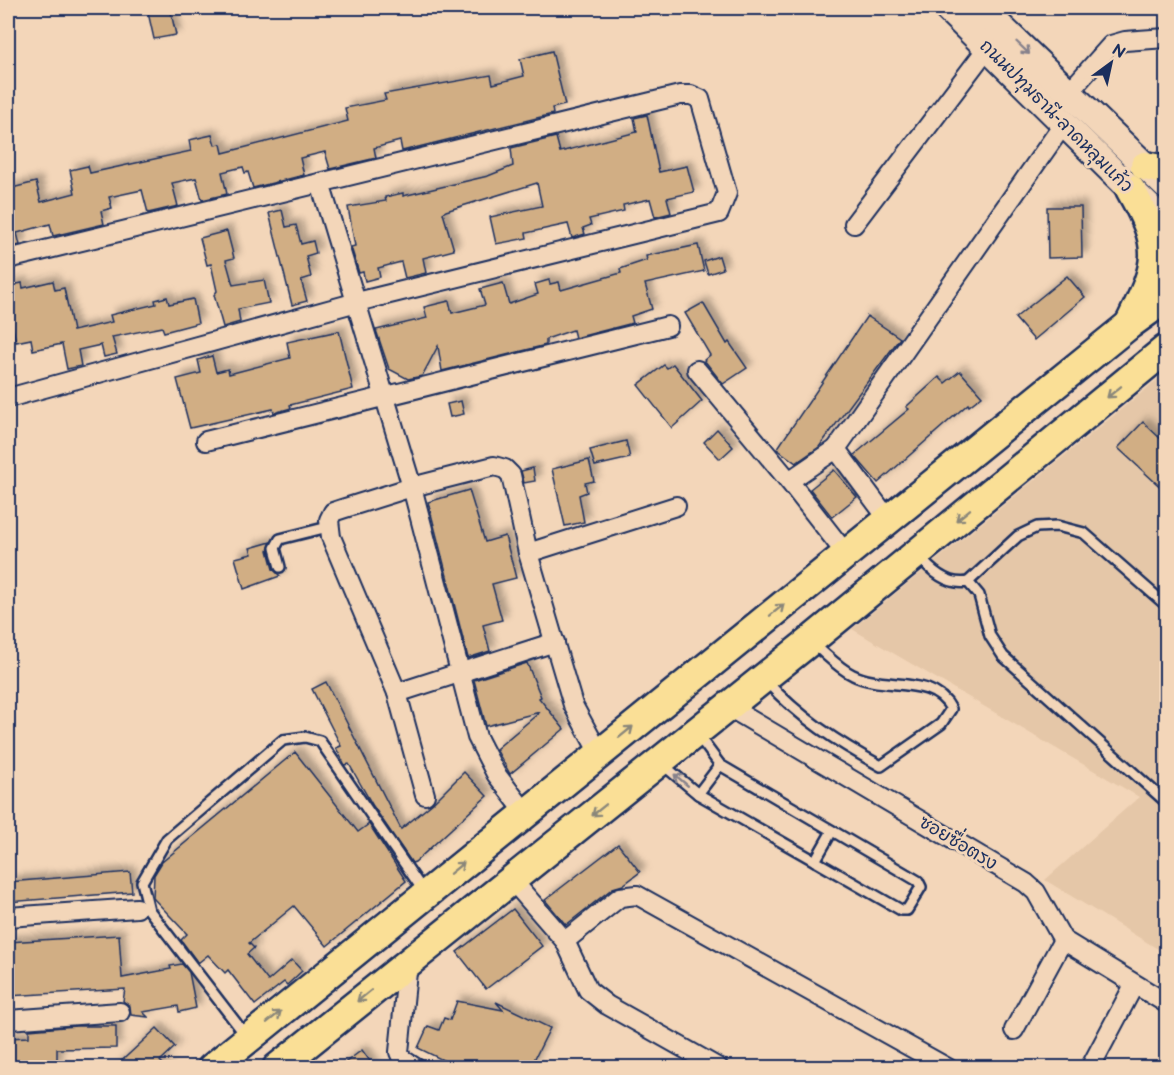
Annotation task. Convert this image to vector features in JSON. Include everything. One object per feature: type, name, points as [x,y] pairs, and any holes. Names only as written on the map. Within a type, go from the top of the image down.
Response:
[{"type":"main road","name":"ถนนปทุมธานี-ลาดหลุมแก้ว","points":[[946,8],[1065,122],[1167,186]]},
{"type":"main road","name":"ถนนปทุมธานี-ลาดหลุมแก้ว","points":[[981,8],[1069,92],[1147,175],[1167,224]]},
{"type":"main road","points":[[1130,324],[1152,279],[1155,248],[1150,224],[1147,175]]},
{"type":"main road","points":[[212,1068],[888,519],[1130,324],[1167,298]]},
{"type":"main road","points":[[277,1068],[810,641],[1164,353]]},
{"type":"street","points":[[1069,92],[1111,45],[1125,41],[1167,38]]},
{"type":"street","points":[[854,224],[988,47]]},
{"type":"street","points":[[8,259],[680,95],[691,95],[700,99],[727,194],[719,213],[357,302],[8,398]]},
{"type":"street","points":[[789,481],[836,449],[1065,122]]},
{"type":"street","points":[[320,183],[412,487],[477,737],[496,774],[525,812]]},
{"type":"street","points":[[206,441],[668,326]]},
{"type":"street","points":[[697,370],[846,554]]},
{"type":"street","points":[[836,449],[888,519]]},
{"type":"street","points":[[425,795],[397,693],[328,528],[333,512],[412,487],[494,466],[505,469],[511,475],[528,553],[573,705],[599,753]]},
{"type":"street","points":[[528,553],[676,506]]},
{"type":"street","points":[[397,693],[555,642]]},
{"type":"street","name":"ซอยซื่อตรง","points":[[727,706],[1026,883],[1036,892],[1063,940],[1167,1003]]},
{"type":"street","points":[[512,880],[565,941],[588,990],[597,998],[719,1068]]},
{"type":"street","points":[[565,941],[620,897],[637,895],[948,1068]]},
{"type":"street","points":[[8,917],[137,908]]},
{"type":"street","points":[[1014,1030],[1063,940]]},
{"type":"street","points":[[408,962],[399,1052],[402,1059],[416,1068]]},
{"type":"street","points":[[1090,1068],[1134,985]]},
{"type":"street","points":[[8,1020],[120,1012]]},
{"type":"lane","points":[[916,553],[937,575],[959,584],[968,582],[1018,536],[1037,527],[1058,526],[1084,533],[1167,605]]},
{"type":"lane","points":[[280,567],[275,548],[280,539],[328,528]]},
{"type":"lane","points":[[968,582],[979,595],[990,636],[1003,656],[1167,802]]},
{"type":"lane","points":[[763,678],[794,711],[835,741],[880,766],[941,724],[951,709],[946,698],[923,687],[876,683],[852,675],[810,641]]},
{"type":"lane","points":[[659,762],[698,794],[901,910],[908,910],[921,887],[918,881],[720,765],[696,732]]},
{"type":"lane","points":[[248,1038],[148,910],[142,882],[166,839],[283,740],[305,737],[320,741],[425,894]]},
{"type":"lane","points":[[698,794],[720,765]]},
{"type":"lane","points":[[815,861],[832,831]]},
{"type":"shaded area","points":[[1162,376],[1166,377],[1166,954],[1045,880],[1139,797],[852,629]]},
{"type":"building","points":[[147,8],[170,8],[176,35],[154,39]]},
{"type":"building","points":[[552,51],[565,105],[552,108],[553,114],[402,151],[400,141],[374,148],[376,158],[330,169],[325,152],[300,158],[304,175],[253,188],[248,172],[245,173],[243,167],[222,172],[227,194],[202,200],[196,178],[172,183],[178,206],[148,213],[142,190],[109,197],[112,208],[101,211],[104,224],[53,236],[50,224],[17,233],[20,245],[8,248],[8,211],[12,209],[8,189],[36,182],[41,202],[75,193],[70,170],[88,166],[90,173],[191,151],[189,140],[212,135],[215,145],[221,144],[223,153],[348,121],[345,108],[386,100],[384,94],[491,75],[493,84],[524,76],[520,59]]},
{"type":"building","points":[[647,115],[659,172],[687,166],[694,192],[667,198],[671,213],[655,217],[650,199],[623,205],[624,211],[589,219],[591,225],[583,228],[585,234],[572,238],[568,224],[526,233],[527,238],[496,244],[490,217],[542,206],[537,183],[443,213],[454,250],[423,258],[426,273],[405,278],[401,262],[378,268],[380,277],[365,281],[363,272],[359,273],[351,247],[355,246],[348,207],[386,201],[385,197],[403,193],[403,196],[488,176],[513,166],[511,148],[556,137],[560,152],[637,132],[634,118]]},
{"type":"building","points":[[1047,207],[1081,207],[1082,257],[1048,258]]},
{"type":"building","points":[[282,210],[286,227],[296,225],[301,244],[313,241],[316,253],[306,256],[311,277],[301,280],[307,301],[292,305],[269,213]]},
{"type":"building","points":[[227,231],[234,258],[226,260],[233,285],[264,280],[269,303],[238,309],[240,322],[223,327],[214,295],[217,291],[211,264],[207,265],[200,238]]},
{"type":"building","points":[[698,245],[704,271],[645,284],[652,309],[631,316],[633,323],[575,338],[573,330],[546,339],[546,345],[442,371],[438,346],[422,376],[408,379],[389,369],[376,330],[427,318],[424,307],[449,301],[452,313],[485,305],[480,289],[503,283],[509,304],[538,294],[535,284],[549,280],[550,284],[559,282],[561,290],[621,273],[620,269],[647,260],[646,256]]},
{"type":"building","points":[[719,256],[723,269],[708,274],[704,261]]},
{"type":"building","points":[[1067,276],[1085,297],[1034,340],[1015,318]]},
{"type":"building","points":[[53,281],[55,290],[64,288],[73,331],[112,322],[110,315],[156,304],[155,300],[167,297],[169,304],[193,299],[198,323],[164,332],[162,327],[112,337],[117,354],[104,357],[101,345],[78,350],[81,366],[67,369],[62,344],[33,350],[31,339],[16,342],[11,319],[8,319],[8,286],[22,283],[23,288]]},
{"type":"building","points":[[703,303],[727,344],[729,342],[747,368],[723,384],[704,360],[710,355],[685,313]]},
{"type":"building","points":[[867,316],[900,338],[819,447],[796,463],[777,449]]},
{"type":"building","points":[[339,331],[353,389],[290,405],[291,408],[274,413],[273,409],[190,428],[177,379],[201,373],[198,360],[212,356],[216,372],[228,369],[229,374],[290,358],[287,342]]},
{"type":"building","points":[[673,364],[702,401],[672,428],[638,385],[664,365],[667,368]]},
{"type":"building","points":[[960,371],[982,396],[969,406],[968,404],[878,483],[854,455],[909,409],[906,407],[939,377],[945,383]]},
{"type":"building","points":[[461,401],[464,414],[450,417],[447,404]]},
{"type":"building","points":[[1143,422],[1167,445],[1167,493],[1118,448]]},
{"type":"building","points":[[717,429],[733,447],[720,459],[704,442]]},
{"type":"building","points":[[626,441],[630,458],[595,466],[590,450]]},
{"type":"building","points":[[589,460],[594,481],[585,483],[587,492],[579,495],[584,522],[565,526],[552,469]]},
{"type":"building","points":[[533,468],[535,481],[524,483],[521,471]]},
{"type":"building","points":[[834,470],[857,497],[832,517],[810,489]]},
{"type":"building","points":[[469,490],[485,542],[505,536],[516,578],[492,584],[502,620],[483,625],[490,651],[468,658],[428,502]]},
{"type":"building","points":[[271,542],[268,550],[273,569],[280,576],[244,589],[235,558],[252,554],[250,548]]},
{"type":"building","points":[[527,663],[541,697],[539,698],[564,729],[510,774],[496,749],[540,712],[486,726],[474,680]]},
{"type":"building","points":[[326,682],[401,829],[433,803],[464,772],[487,796],[415,862],[412,863],[373,806],[349,764],[345,765],[336,748],[341,746],[312,689]]},
{"type":"building","points":[[295,752],[358,832],[369,824],[406,881],[327,946],[294,906],[249,943],[254,948],[247,954],[268,981],[292,960],[302,971],[287,985],[284,982],[255,1005],[228,970],[225,973],[208,955],[198,963],[181,940],[187,934],[153,898],[154,875],[162,862]]},
{"type":"building","points":[[618,844],[640,872],[623,885],[613,888],[566,925],[545,900]]},
{"type":"building","points":[[130,872],[132,892],[8,902],[8,882]]},
{"type":"building","points":[[513,909],[542,946],[486,989],[457,952]]},
{"type":"building","points":[[119,935],[122,978],[171,969],[170,966],[182,964],[189,972],[196,1008],[179,1012],[178,1006],[143,1012],[148,1017],[131,1015],[130,1006],[123,1001],[125,989],[8,996],[8,942]]},
{"type":"building","points":[[457,1001],[503,1010],[496,1002],[550,1028],[530,1068],[459,1068],[418,1048],[428,1026],[439,1030],[444,1018],[450,1020]]},
{"type":"building","points":[[76,1026],[116,1026],[116,1048],[57,1049],[57,1065],[8,1066],[8,1038],[29,1037],[29,1030]]},
{"type":"building","points":[[157,1028],[175,1047],[160,1061],[167,1068],[114,1068]]},
{"type":"building","points":[[362,1050],[375,1068],[338,1068]]}]
